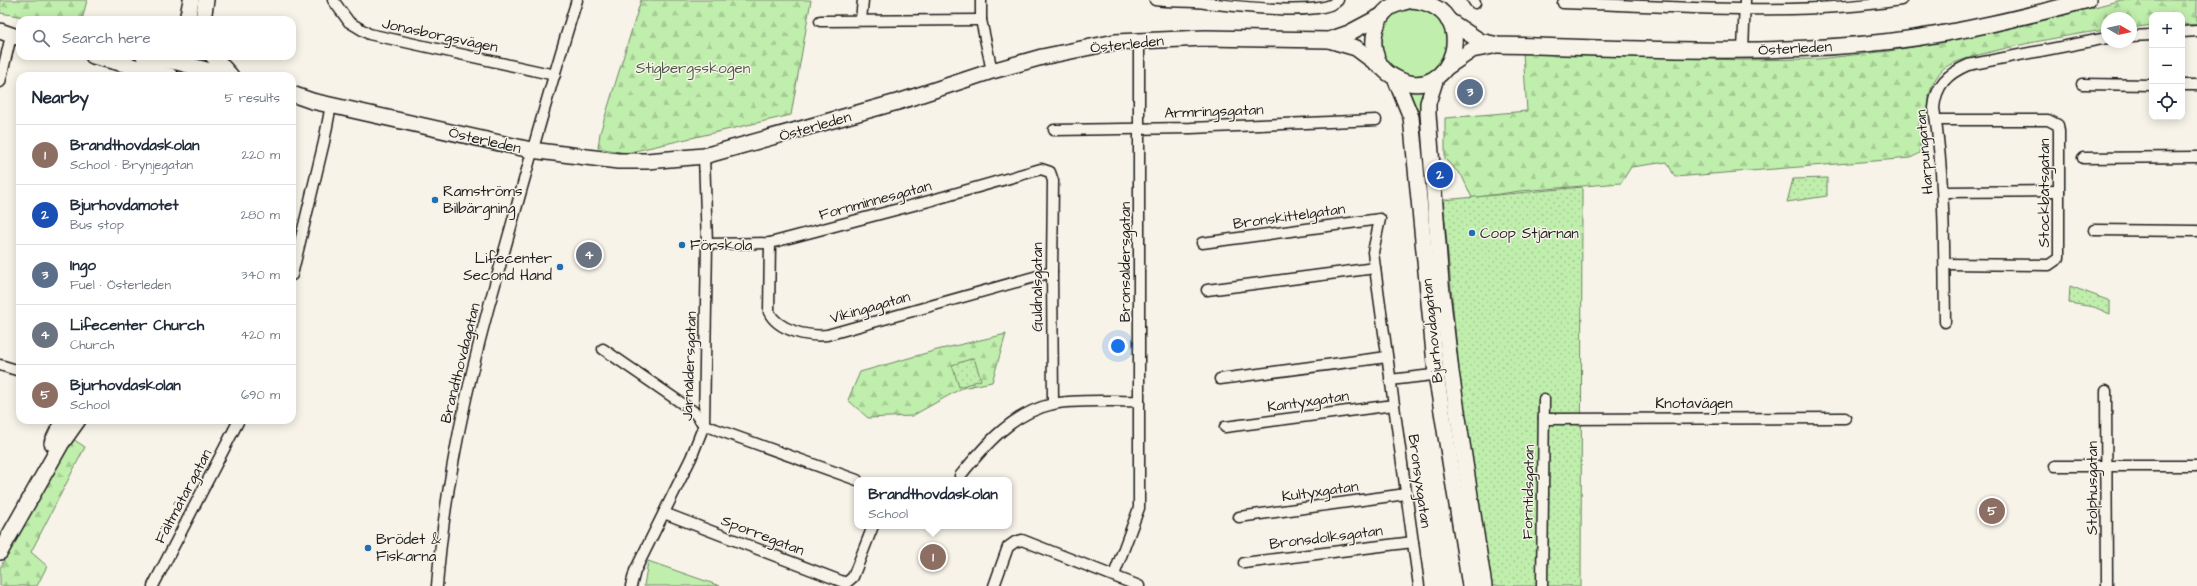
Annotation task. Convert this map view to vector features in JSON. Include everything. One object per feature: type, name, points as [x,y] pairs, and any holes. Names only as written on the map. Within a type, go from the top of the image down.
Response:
[{"type":"main road","points":[[188,16],[191,0]]},
{"type":"main road","points":[[204,16],[206,0]]},
{"type":"main road","points":[[1412,0],[1422,1],[1442,10],[1455,40],[1450,60],[1440,74],[1418,84],[1407,83],[1395,78],[1380,66],[1374,46],[1374,36],[1388,8],[1412,0]]},
{"type":"main road","name":"Österleden","points":[[1442,10],[1480,41],[1498,44],[1743,50],[1832,46],[1894,41],[2016,19],[2088,0]]},
{"type":"main road","name":"Österleden","points":[[1329,40],[1349,33],[1388,8]]},
{"type":"main road","name":"Österleden","points":[[296,97],[531,150],[618,161],[665,160],[704,156],[901,101],[992,71],[1042,57],[1115,42],[1205,38],[1329,40],[1356,48],[1380,66]]},
{"type":"main road","name":"Österleden","points":[[1440,74],[1472,50],[1498,44]]},
{"type":"main road","points":[[108,60],[155,72]]},
{"type":"main road","points":[[159,60],[177,65],[193,66],[214,72]]},
{"type":"main road","points":[[217,60],[227,72]]},
{"type":"main road","name":"Bjurhovdagatan","points":[[1440,74],[1428,103],[1428,114],[1441,283],[1451,372],[1484,586]]},
{"type":"main road","name":"Bjurhovdagatan","points":[[1395,78],[1411,117],[1426,284],[1436,374],[1470,586]]},
{"type":"main road","points":[[1426,284],[1441,283]]},
{"type":"main road","points":[[0,534],[61,424]]},
{"type":"main road","points":[[0,552],[61,444],[75,424]]},
{"type":"street","name":"Jonasborgsvägen","points":[[333,0],[349,22],[369,34],[555,75]]},
{"type":"street","name":"Brandthovdagatan","points":[[437,586],[441,533],[461,418],[493,289],[531,150],[577,0]]},
{"type":"street","points":[[861,20],[863,0]]},
{"type":"street","points":[[981,0],[981,20],[992,71]]},
{"type":"street","points":[[1155,0],[1259,9],[1321,8],[1335,3]]},
{"type":"street","points":[[1563,3],[1745,4],[1827,7],[1901,0]]},
{"type":"street","points":[[1743,50],[1745,4]]},
{"type":"street","points":[[820,21],[981,20]]},
{"type":"street","points":[[2185,32],[2197,31]]},
{"type":"street","points":[[2137,35],[2149,34]]},
{"type":"street","points":[[0,82],[10,35]]},
{"type":"street","name":"Harpungatan","points":[[1945,322],[1946,264],[1943,192],[1935,96],[1940,84],[1951,73],[1968,65],[2101,39]]},
{"type":"street","name":"Bronsåldersgatan","points":[[1114,575],[1139,508],[1139,40]]},
{"type":"street","points":[[2082,84],[2149,85]]},
{"type":"street","points":[[2185,85],[2197,85]]},
{"type":"street","points":[[296,258],[331,105]]},
{"type":"street","name":"Armringsgatan","points":[[1054,130],[1191,128],[1376,120]]},
{"type":"street","name":"Stockbåtsgatan","points":[[1936,120],[2048,120],[2058,125],[2059,258],[2054,263],[2049,265],[2028,266],[1946,264]]},
{"type":"street","name":"Järnåldersgatan","points":[[631,586],[641,559],[691,458],[704,425],[707,244],[704,156]]},
{"type":"street","points":[[2083,158],[2197,158]]},
{"type":"street","name":"Fornminnesgatan","points":[[707,244],[770,243],[929,202],[1041,169],[1048,172]]},
{"type":"street","name":"Guldnålsgatan","points":[[1048,172],[1053,181],[1053,404]]},
{"type":"street","points":[[1943,192],[2058,192]]},
{"type":"street","name":"Bronskittelgatan","points":[[1202,243],[1380,219]]},
{"type":"street","name":"Bronsyxgatan","points":[[1380,219],[1373,252],[1419,586]]},
{"type":"street","points":[[2094,230],[2197,231]]},
{"type":"street","name":"Vikingagatan","points":[[770,243],[769,312],[772,319],[779,324],[810,335],[828,335],[1052,272]]},
{"type":"street","points":[[1207,290],[1375,268]]},
{"type":"street","points":[[603,349],[693,411],[704,425],[854,479]]},
{"type":"street","points":[[1220,379],[1387,357]]},
{"type":"street","points":[[0,365],[16,370]]},
{"type":"street","points":[[1390,380],[1451,372]]},
{"type":"street","name":"Stolphusgatan","points":[[2106,391],[2107,586]]},
{"type":"street","name":"Forntidsgatan","points":[[1542,586],[1544,399]]},
{"type":"street","points":[[960,476],[982,448],[1017,419],[1053,404],[1139,401]]},
{"type":"street","name":"Kantyxgatan","points":[[1225,427],[1394,405]]},
{"type":"street","name":"Knotavägen","points":[[1544,419],[1845,418]]},
{"type":"street","name":"Fältmätargatan","points":[[153,586],[237,424]]},
{"type":"street","points":[[2055,466],[2197,466]]},
{"type":"street","name":"Kultyxgatan","points":[[1239,517],[1406,494]]},
{"type":"street","name":"Sporregatan","points":[[664,513],[846,583],[853,578],[872,529]]},
{"type":"street","points":[[994,586],[1008,547],[1022,540],[1139,586]]},
{"type":"street","name":"Bronsdolksgatan","points":[[1244,563],[1413,542]]},
{"type":"green space","points":[[0,0],[87,0],[83,16],[18,16],[0,13]]},
{"type":"green space","name":"Stigbergsskogen","points":[[641,0],[811,0],[791,115],[626,153],[598,148],[600,133]]},
{"type":"green space","points":[[2121,0],[2197,0],[2197,25],[2185,24],[2185,12],[2149,12],[2149,25],[2137,27],[2137,12],[2101,12],[2101,31],[1993,51],[1952,64],[1942,70],[1933,84],[1929,97],[1926,127],[1919,153],[1911,158],[1675,177],[1667,162],[1631,167],[1621,183],[1520,191],[1472,198],[1462,176],[1445,159],[1445,118],[1527,111],[1523,53],[1741,60],[1818,59],[1889,51],[1958,39],[2045,20]]},
{"type":"green space","points":[[1414,7],[1433,13],[1443,23],[1449,42],[1443,61],[1433,71],[1414,77],[1395,71],[1385,61],[1379,42],[1385,23],[1395,13]]},
{"type":"green space","points":[[1426,88],[1434,247],[1427,220],[1421,132],[1417,109],[1407,89]]},
{"type":"green space","points":[[1827,178],[1827,196],[1787,202],[1793,179]]},
{"type":"green space","points":[[1582,187],[1581,586],[1490,586],[1461,395],[1443,200]]},
{"type":"green space","points":[[2070,286],[2110,301],[2110,314],[2094,307],[2069,303]]},
{"type":"green space","points":[[1006,334],[992,382],[962,388],[912,416],[868,418],[848,400],[860,372],[937,350]]},
{"type":"green space","points":[[974,358],[981,380],[959,387],[952,365]]},
{"type":"green space","points":[[70,437],[85,447],[31,552],[47,566],[37,586],[0,586],[0,568]]},
{"type":"green space","points":[[648,561],[720,586],[644,586]]},
{"type":"place","name":"Ingo","points":[[1470,92]]},
{"type":"place","name":"Bjurhovdamotet","points":[[1440,175]]},
{"type":"place","name":"Ramströms Bilbärgning","points":[[435,200]]},
{"type":"place","name":"Coop Stjärnan","points":[[1472,233]]},
{"type":"place","name":"Förskola","points":[[682,245]]},
{"type":"place","name":"Lifecenter Church","points":[[589,255]]},
{"type":"place","name":"Lifecenter Second Hand","points":[[560,267]]},
{"type":"place","name":"Bjurhovdaskolan","points":[[1992,511]]},
{"type":"place","name":"Brödet & Fiskarna","points":[[368,548]]},
{"type":"place","name":"Brandthovdaskolan","points":[[933,557]]}]
